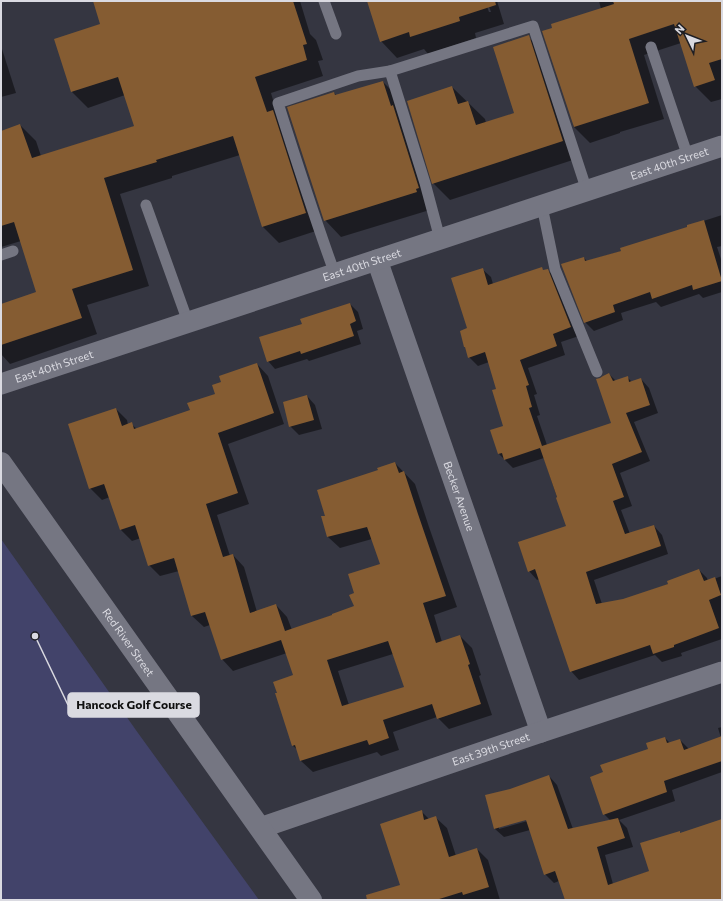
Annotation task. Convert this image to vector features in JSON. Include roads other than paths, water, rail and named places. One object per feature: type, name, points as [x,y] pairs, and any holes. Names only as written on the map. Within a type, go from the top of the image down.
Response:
[{"type":"main road","name":"Red River Street","points":[[1,463],[311,900]]},
{"type":"street","name":"East 40th Street","points":[[1,384],[722,146]]},
{"type":"street","name":"Becker Avenue","points":[[377,260],[541,732]]},
{"type":"street","name":"East 39th Street","points":[[260,828],[722,672]]},
{"type":"lane","points":[[324,1],[336,34]]},
{"type":"lane","points":[[335,274],[301,178],[278,103],[358,76],[390,71],[533,26],[587,191]]},
{"type":"lane","points":[[651,47],[688,157]]},
{"type":"lane","points":[[390,71],[425,183],[440,239]]},
{"type":"lane","points":[[146,205],[188,322]]},
{"type":"lane","points":[[542,206],[555,270],[597,372]]},
{"type":"lane","points":[[1,255],[13,251]]},
{"type":"place","name":"Hancock Golf Course","points":[[35,636]]}]
